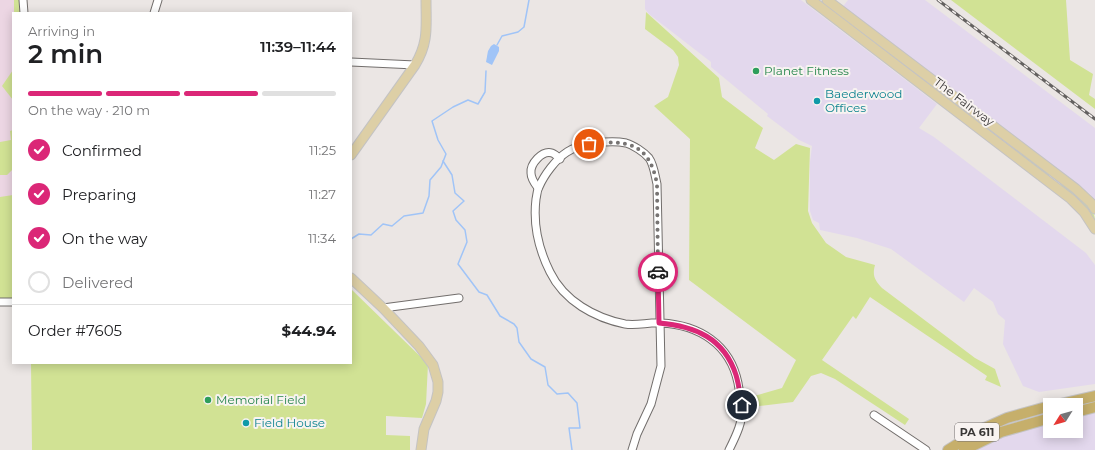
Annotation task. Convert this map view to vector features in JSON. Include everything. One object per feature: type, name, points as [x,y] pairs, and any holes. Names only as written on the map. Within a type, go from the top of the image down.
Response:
[{"type":"highway","points":[[1083,399],[1095,396]]},
{"type":"highway","points":[[1083,410],[1095,407]]},
{"type":"highway","name":"PA 611","points":[[948,450],[980,430],[1007,418],[1043,408]]},
{"type":"highway","name":"PA 611","points":[[964,450],[1001,432],[1043,420]]},
{"type":"main road","points":[[352,154],[415,65],[421,53],[426,37],[426,0]]},
{"type":"main road","name":"The Fairway","points":[[811,0],[1052,184],[1084,212],[1095,230]]},
{"type":"main road","name":"The Fairway","points":[[827,0],[1059,176],[1084,196],[1095,209]]},
{"type":"main road","points":[[1052,184],[1059,176]]},
{"type":"main road","points":[[352,279],[383,308],[427,355],[436,374],[438,392],[436,401],[424,429],[421,450]]},
{"type":"street","points":[[23,0],[24,12]]},
{"type":"street","points":[[154,12],[158,0]]},
{"type":"street","points":[[352,62],[415,65]]},
{"type":"street","points":[[632,450],[637,434],[651,404],[661,366],[659,323],[657,184],[654,170],[648,158],[638,149],[626,143],[601,142],[589,144],[568,152],[560,159],[538,188],[535,217],[538,237],[550,273],[568,296],[595,314],[626,324],[659,323],[696,330],[709,336],[726,354],[736,375],[742,405],[738,431],[729,450]]},
{"type":"street","points":[[538,188],[533,182],[531,173],[533,163],[540,156],[547,153],[554,153],[560,159]]},
{"type":"street","points":[[383,308],[459,298]]},
{"type":"street","points":[[0,302],[12,302]]},
{"type":"street","points":[[874,414],[926,450]]},
{"type":"shaded area","points":[[0,0],[23,0],[24,12],[12,12],[12,302],[0,302]]},
{"type":"shaded area","points":[[645,0],[801,0],[937,104],[919,128],[934,137],[1086,253],[1095,265],[1095,384],[1039,392],[1023,386],[1003,344],[1005,320],[998,314],[993,302],[974,288],[964,302],[891,249],[857,238],[820,230],[819,223],[813,220],[810,211],[810,162],[812,146],[799,140],[767,116],[768,114],[711,67],[711,62],[649,14],[645,9]]},
{"type":"shaded area","points":[[848,0],[925,0],[1095,128],[1095,201],[1090,194],[841,9]]},
{"type":"shaded area","points":[[1095,411],[1095,450],[974,450],[1014,432],[1043,425],[1043,438],[1083,438],[1083,414]]},
{"type":"green space","points":[[14,0],[20,0],[21,12],[14,12]]},
{"type":"green space","points":[[951,0],[1066,0],[1070,60],[1093,74],[1089,95],[1095,99],[1095,109]]},
{"type":"green space","points":[[646,12],[719,78],[722,97],[763,128],[755,148],[774,160],[796,144],[810,148],[808,211],[812,223],[826,243],[846,257],[875,265],[875,278],[882,288],[975,358],[995,369],[1001,387],[985,380],[987,376],[870,297],[856,319],[853,316],[822,360],[909,419],[905,425],[835,379],[821,373],[811,376],[793,402],[759,406],[754,396],[782,388],[796,360],[689,280],[690,139],[654,106],[668,97],[679,65],[678,57],[673,50],[645,29]]},
{"type":"green space","points":[[863,35],[868,37],[921,76],[918,78]]},
{"type":"green space","points":[[12,71],[12,99],[2,86]]},
{"type":"green space","points":[[919,77],[922,77],[983,124],[983,126],[919,79]]},
{"type":"green space","points":[[12,130],[12,170],[7,175],[0,175],[0,142],[11,140],[10,131]]},
{"type":"green space","points":[[1009,146],[1018,150],[1050,174],[1048,176]]},
{"type":"green space","points":[[1062,183],[1088,205],[1092,210],[1095,224],[1059,186]]},
{"type":"green space","points":[[12,195],[12,299],[0,298],[0,197]]},
{"type":"green space","name":"Memorial Field","points":[[352,290],[428,364],[426,404],[422,418],[386,416],[386,435],[410,436],[410,450],[32,450],[31,364],[352,364]]},
{"type":"water","points":[[494,44],[499,47],[499,51],[492,65],[486,62],[488,51]]},
{"type":"waterway","points":[[497,45],[502,36],[518,32],[524,27],[529,0]]},
{"type":"waterway","points":[[352,238],[359,234],[371,235],[383,224],[392,226],[404,216],[423,213],[429,196],[430,180],[441,167],[446,154],[438,140],[432,121],[453,107],[468,100],[478,104],[485,92],[486,71]]},
{"type":"waterway","points":[[443,161],[452,175],[455,193],[464,201],[453,211],[456,220],[465,230],[467,242],[458,264],[479,292],[487,295],[500,316],[514,324],[517,328],[519,342],[531,359],[545,367],[548,385],[557,394],[568,393],[577,403],[580,428],[569,428],[572,450]]},
{"type":"railway","points":[[938,0],[1095,119]]},
{"type":"way so far","points":[[589,144],[601,142],[626,143],[638,149],[648,158],[654,170],[657,184],[658,272]]},
{"type":"place","name":"Planet Fitness","points":[[756,71]]},
{"type":"place","name":"Baederwood Offices","points":[[817,101]]},
{"type":"place","name":"Memorial Field","points":[[208,400]]},
{"type":"place","name":"Field House","points":[[246,423]]},
{"type":"route","points":[[658,272],[659,323],[668,323],[696,330],[709,336],[726,354],[736,375],[742,405]]}]
